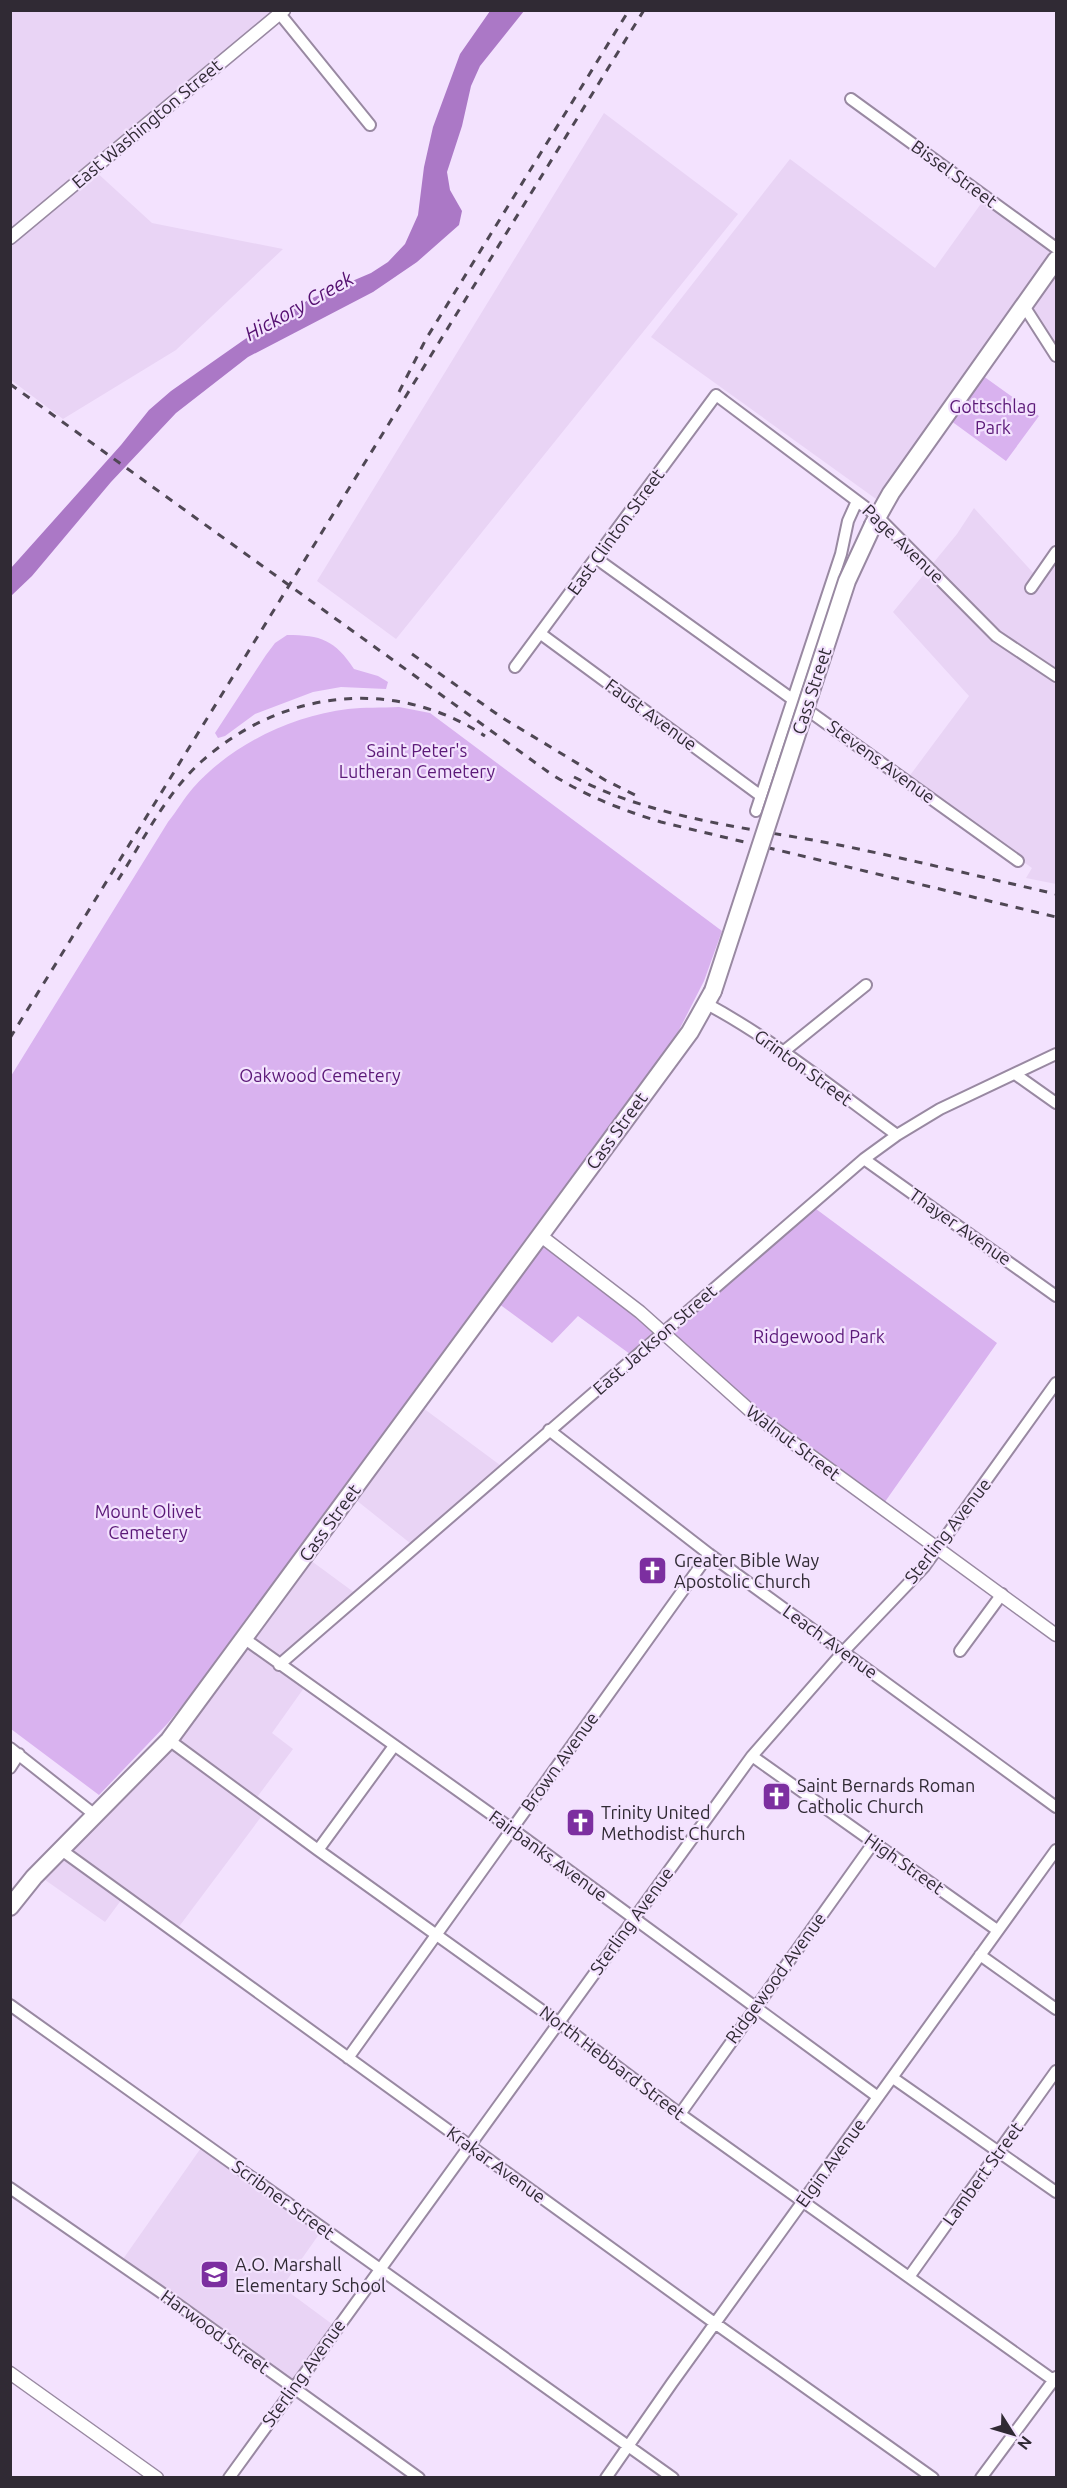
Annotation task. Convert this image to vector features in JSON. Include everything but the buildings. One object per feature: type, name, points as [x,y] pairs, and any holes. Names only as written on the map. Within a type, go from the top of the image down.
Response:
[{"type":"main road","name":"Cass Street","points":[[10,1907],[34,1877],[169,1740],[245,1640],[690,1032],[710,998],[847,581],[875,520],[891,493],[1056,260]]},
{"type":"street","points":[[280,12],[370,125]]},
{"type":"street","name":"East Washington Street","points":[[10,238],[280,12]]},
{"type":"street","name":"Bissel Street","points":[[851,99],[1056,248]]},
{"type":"street","points":[[1024,306],[1056,356]]},
{"type":"street","name":"Page Avenue","points":[[716,395],[857,501],[996,636],[1056,676]]},
{"type":"street","name":"East Clinton Street","points":[[515,667],[716,395]]},
{"type":"street","points":[[756,811],[841,554],[848,521],[857,501]]},
{"type":"street","points":[[1031,588],[1056,552]]},
{"type":"street","name":"Stevens Avenue","points":[[597,559],[1018,861]]},
{"type":"street","name":"Faust Avenue","points":[[541,634],[761,796]]},
{"type":"street","points":[[783,1052],[866,986]]},
{"type":"street","name":"Grinton Street","points":[[710,998],[732,1017],[897,1135]]},
{"type":"street","name":"East Jackson Street","points":[[279,1665],[864,1159],[897,1135],[940,1109],[1056,1054]]},
{"type":"street","points":[[1015,1074],[1056,1103]]},
{"type":"street","name":"Thayer Avenue","points":[[864,1159],[1056,1296]]},
{"type":"street","name":"Walnut Street","points":[[541,1236],[640,1312],[754,1415],[1056,1635]]},
{"type":"street","name":"Sterling Avenue","points":[[229,2478],[752,1756],[843,1652],[924,1567],[1056,1383]]},
{"type":"street","name":"Leach Avenue","points":[[549,1430],[709,1554],[1056,1807]]},
{"type":"street","name":"Brown Avenue","points":[[348,2058],[709,1554]]},
{"type":"street","points":[[960,1651],[1002,1594]]},
{"type":"street","name":"Fairbanks Avenue","points":[[245,1640],[512,1829],[878,2097]]},
{"type":"street","name":"North Hebbard Street","points":[[169,1740],[558,2022],[680,2114],[1056,2380]]},
{"type":"street","points":[[318,1850],[394,1746]]},
{"type":"street","points":[[10,1768],[15,1751],[95,1815]]},
{"type":"street","name":"High Street","points":[[752,1756],[997,1930]]},
{"type":"street","name":"Ridgewood Avenue","points":[[680,2114],[874,1842]]},
{"type":"street","name":"Krakar Avenue","points":[[60,1850],[933,2478]]},
{"type":"street","name":"Elgin Avenue","points":[[606,2478],[1056,1850]]},
{"type":"street","points":[[980,1955],[1056,2009]]},
{"type":"street","name":"Scribner Street","points":[[10,2005],[673,2478]]},
{"type":"street","name":"Lambert Street","points":[[909,2277],[1056,2071]]},
{"type":"street","points":[[893,2078],[1056,2192]]},
{"type":"street","name":"Harwood Street","points":[[10,2188],[419,2478]]},
{"type":"street","points":[[10,2373],[157,2478]]},
{"type":"street","points":[[981,2478],[1056,2380]]},
{"type":"shaded area","points":[[11,11],[271,11],[273,14],[11,233]]},
{"type":"shaded area","points":[[604,113],[738,214],[396,639],[317,581]]},
{"type":"shaded area","points":[[790,159],[935,268],[985,198],[1056,249],[883,504],[651,337]]},
{"type":"shaded area","points":[[94,170],[152,223],[283,249],[176,350],[63,419],[11,380],[11,241]]},
{"type":"shaded area","points":[[1056,261],[1056,354],[1025,307]]},
{"type":"shaded area","points":[[974,508],[1036,576],[1056,548],[1056,884],[1026,878],[1032,868],[908,778],[969,696],[893,612],[957,534]]},
{"type":"shaded area","points":[[419,1405],[504,1468],[415,1547],[351,1496]]},
{"type":"shaded area","points":[[306,1557],[359,1596],[279,1664],[246,1639]]},
{"type":"shaded area","points":[[245,1640],[306,1685],[272,1733],[293,1749],[252,1804],[264,1813],[175,1932],[125,1895],[105,1922],[38,1875],[97,1815]]},
{"type":"shaded area","name":"A.O. Marshall Elementary School","points":[[203,2145],[322,2230],[282,2287],[336,2327],[293,2386],[121,2262]]},
{"type":"green space","name":"Gottschlag Park","points":[[979,373],[1039,416],[1006,461],[947,418]]},
{"type":"green space","points":[[287,635],[309,636],[326,641],[340,651],[354,669],[378,676],[388,682],[386,689],[341,687],[313,692],[255,714],[225,736],[218,738],[215,733],[266,655],[275,643]]},
{"type":"green space","name":"Oakwood Cemetery","points":[[399,707],[430,713],[722,931],[704,981],[676,1036],[198,1686],[168,1723],[99,1795],[11,1729],[11,1076],[168,822],[190,792],[208,773],[225,758],[263,735],[305,718],[348,709]]},
{"type":"green space","name":"Ridgewood Park","points":[[812,1206],[997,1343],[882,1506],[756,1415],[664,1333]]},
{"type":"green space","points":[[541,1238],[662,1333],[634,1357],[578,1316],[552,1343],[495,1301]]},
{"type":"water","name":"Hickory Creek","points":[[490,11],[524,11],[480,66],[471,86],[462,126],[447,172],[450,190],[462,211],[459,225],[417,262],[373,292],[248,357],[176,413],[111,482],[32,576],[11,596],[11,568],[121,445],[149,410],[171,391],[248,337],[310,299],[371,273],[388,262],[405,244],[418,215],[424,167],[433,127],[460,54]]},
{"type":"railway","points":[[399,392],[426,339],[629,10]]},
{"type":"railway","points":[[10,1038],[644,10]]},
{"type":"railway","points":[[10,384],[551,774],[577,789],[661,822],[1056,917]]},
{"type":"railway","points":[[412,654],[501,717],[605,780],[635,795]]},
{"type":"railway","points":[[118,880],[166,802],[189,774],[233,737],[267,719],[303,706],[339,699],[377,699],[414,705],[450,717],[485,736]]},
{"type":"railway","points":[[574,777],[604,791],[666,812],[829,843],[1056,894]]},
{"type":"place","name":"Greater Bible Way Apostolic Church","points":[[653,1571]]},
{"type":"place","name":"Saint Bernards Roman Catholic Church","points":[[776,1796]]},
{"type":"place","name":"Trinity United Methodist Church","points":[[580,1823]]},
{"type":"place","name":"A.O. Marshall Elementary School","points":[[214,2275]]},
{"type":"park label","name":"Saint Peter's Lutheran Cemetery","points":[[417,762]]},
{"type":"park label","name":"Mount Olivet Cemetery","points":[[148,1522]]}]
